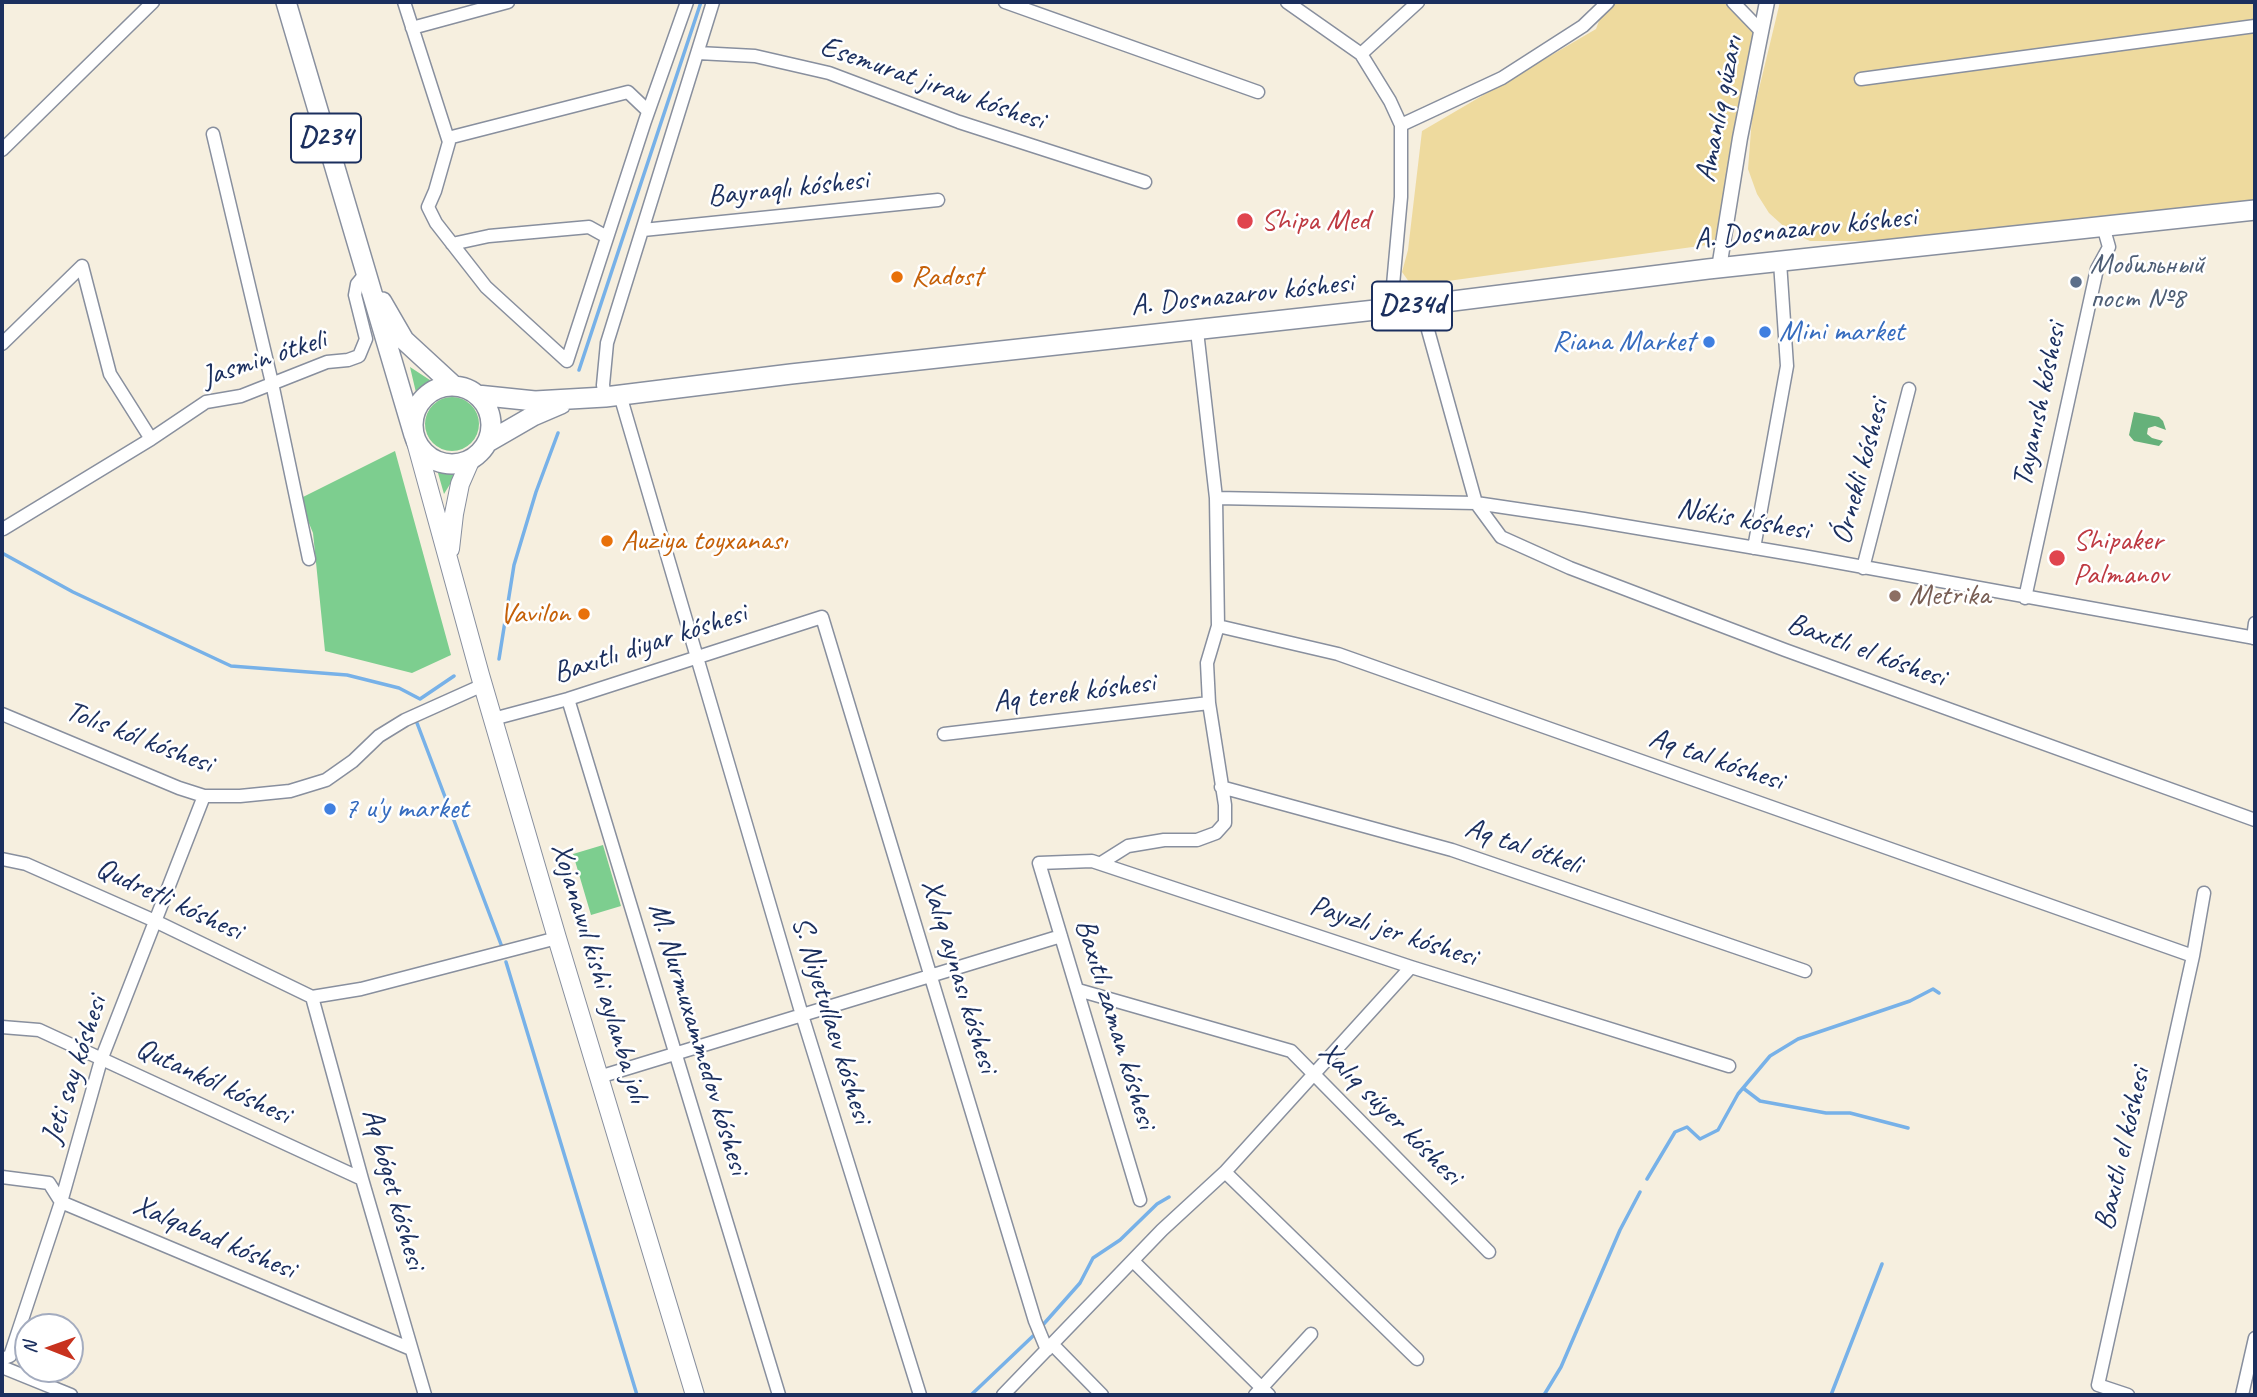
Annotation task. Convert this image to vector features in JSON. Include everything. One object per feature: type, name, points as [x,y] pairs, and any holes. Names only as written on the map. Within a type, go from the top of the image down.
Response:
[{"type":"main road","name":"Xojanawıl kishi aylanba jolı","points":[[286,2],[415,438],[557,938],[695,1395]]},
{"type":"main road","name":"A. Dosnazarov kóshesi","points":[[568,401],[791,374],[1197,331],[1719,268],[2255,210]]},
{"type":"main road","name":"Xojanawıl kishi aylanba jolı","points":[[366,274],[404,340],[454,386]]},
{"type":"main road","points":[[454,386],[467,388],[478,395],[486,405],[491,417],[488,442]]},
{"type":"main road","name":"D234","points":[[415,438],[412,422],[422,400],[442,387],[454,386]]},
{"type":"main road","name":"D234d","points":[[478,395],[500,399],[568,401]]},
{"type":"main road","name":"D234d","points":[[488,442],[533,416],[568,401]]},
{"type":"main road","points":[[415,438],[423,453],[433,460],[458,465],[470,461]]},
{"type":"main road","name":"D234","points":[[470,461],[481,453],[488,442]]},
{"type":"main road","name":"Xojanawıl kishi aylanba jolı","points":[[450,566],[450,536],[454,514],[460,484],[470,461]]},
{"type":"street","points":[[2,150],[153,2]]},
{"type":"street","points":[[404,2],[449,142],[428,207],[436,223],[486,287],[567,362],[648,111],[687,2]]},
{"type":"street","points":[[412,28],[508,2]]},
{"type":"street","name":"S. Niyetullaev kóshesi","points":[[713,2],[607,343],[603,385],[612,396],[695,658],[920,1395]]},
{"type":"street","points":[[1005,2],[1258,92]]},
{"type":"street","points":[[1287,2],[1307,8],[1361,54],[1390,101],[1401,125],[1401,197],[1393,285],[1396,308]]},
{"type":"street","points":[[1361,54],[1418,2]]},
{"type":"street","points":[[1401,125],[1502,78],[1583,26],[1608,2]]},
{"type":"street","points":[[1733,2],[1761,31]]},
{"type":"street","name":"Amanlıq gúzarı","points":[[1719,268],[1740,138],[1767,2]]},
{"type":"street","points":[[1861,79],[2255,26]]},
{"type":"street","name":"Esemurat jıraw kóshesi","points":[[698,54],[755,56],[829,73],[959,122],[1145,182]]},
{"type":"street","points":[[447,138],[628,92],[648,111]]},
{"type":"street","points":[[213,134],[272,383],[309,559]]},
{"type":"street","name":"Bayraqlı kóshesi","points":[[643,230],[938,200]]},
{"type":"street","name":"Tayanısh kóshesi","points":[[2025,598],[2096,269],[2109,247],[2103,226]]},
{"type":"street","points":[[452,244],[489,236],[589,227],[607,237]]},
{"type":"street","points":[[1754,548],[1787,366],[1780,262]]},
{"type":"street","points":[[2,345],[82,266],[110,374],[150,439]]},
{"type":"street","name":"Jasmin ótkeli","points":[[3,529],[206,402],[241,396],[327,362],[359,356],[366,339],[355,295],[357,284],[366,274]]},
{"type":"street","points":[[1421,305],[1476,503]]},
{"type":"street","points":[[1101,863],[1128,846],[1164,840],[1197,840],[1216,833],[1225,823],[1225,805],[1209,703],[1207,663],[1218,626],[1216,498],[1197,331]]},
{"type":"street","name":"Órnekli kóshesi","points":[[1863,568],[1909,389]]},
{"type":"street","name":"Nókis kóshesi","points":[[1216,498],[1476,503],[1754,548],[2254,638]]},
{"type":"street","name":"Baxıtlı el kóshesi","points":[[1476,503],[1501,537],[1570,568],[1784,650],[2255,820]]},
{"type":"street","name":"Baxıtlı diyar kóshesi","points":[[493,719],[568,699],[822,617]]},
{"type":"street","name":"Xalıq aynası kóshesi","points":[[822,617],[1035,1321],[1050,1347],[1102,1395]]},
{"type":"street","points":[[2254,638],[2255,623]]},
{"type":"street","name":"Aq tal kóshesi","points":[[1218,626],[1338,654],[2193,956]]},
{"type":"street","name":"Tolıs kól kóshesi","points":[[2,714],[179,788],[204,796],[240,796],[290,791],[326,780],[353,761],[379,736],[405,720],[483,685]]},
{"type":"street","name":"M. Nurmuxammedov kóshesi","points":[[568,699],[779,1395]]},
{"type":"street","name":"Aq terek kóshesi","points":[[944,734],[1209,703]]},
{"type":"street","name":"Aq tal ótkeli","points":[[1221,787],[1451,849],[1805,971]]},
{"type":"street","name":"Jeti say kóshesi","points":[[2,1359],[10,1356],[61,1202],[101,1059],[204,796]]},
{"type":"street","name":"Qudretli kóshesi","points":[[2,859],[26,864],[155,921],[312,997]]},
{"type":"street","name":"Payızlı jer kóshesi","points":[[1039,863],[1101,863],[1411,967],[1729,1066]]},
{"type":"street","name":"Baxıtlı zaman kóshesi","points":[[1039,863],[1140,1200]]},
{"type":"street","name":"Baxıtlı el kóshesi","points":[[2128,1395],[2098,1385],[2193,956],[2204,893]]},
{"type":"street","points":[[599,1077],[1061,936]]},
{"type":"street","points":[[312,997],[361,989],[557,938]]},
{"type":"street","points":[[1003,1395],[1162,1230],[1225,1172],[1411,967]]},
{"type":"street","name":"Xalıq súyer kóshesi","points":[[1078,990],[1291,1051],[1489,1252]]},
{"type":"street","name":"Aq bóget kóshesi","points":[[312,997],[425,1395]]},
{"type":"street","name":"Qutankól kóshesi","points":[[2,1027],[38,1030],[362,1179]]},
{"type":"street","points":[[1225,1172],[1417,1359]]},
{"type":"street","name":"Xalqabad kóshesi","points":[[2,1177],[49,1184],[61,1202],[411,1349]]},
{"type":"street","points":[[1133,1261],[1262,1393],[1311,1335]]},
{"type":"street","points":[[2242,1395],[2255,1338]]},
{"type":"street","points":[[2,1367],[71,1395]]},
{"type":"green space","points":[[410,367],[436,384],[426,390],[418,401]]},
{"type":"green space","points":[[452,397],[471,405],[479,424],[471,443],[452,451],[433,443],[425,424],[433,405]]},
{"type":"green space","points":[[2134,412],[2159,417],[2163,421],[2166,430],[2155,426],[2148,428],[2147,434],[2163,441],[2159,446],[2134,441],[2129,435]]},
{"type":"green space","points":[[395,451],[451,655],[412,673],[325,651],[313,533],[299,499]]},
{"type":"green space","points":[[436,466],[458,471],[444,494]]},
{"type":"green space","points":[[603,845],[621,906],[591,915],[573,854]]},
{"type":"sand","points":[[1606,2],[1730,2],[1758,32],[1714,244],[1412,286],[1402,272],[1408,250],[1422,131],[1596,29]]},
{"type":"sand","points":[[1780,2],[2255,2],[2255,204],[1885,241],[1810,241],[1789,231],[1769,213],[1757,194],[1748,169],[1752,118]]},
{"type":"waterway","points":[[579,370],[701,2]]},
{"type":"waterway","points":[[499,659],[514,565],[536,492],[558,433]]},
{"type":"waterway","points":[[2,553],[73,592],[231,666],[347,675],[399,688],[420,699],[454,676]]},
{"type":"waterway","points":[[417,723],[502,947]]},
{"type":"waterway","points":[[506,962],[637,1395]]},
{"type":"waterway","points":[[1647,1179],[1675,1132],[1687,1127],[1700,1139],[1718,1130],[1738,1094],[1770,1056],[1798,1039],[1910,1001],[1933,989],[1939,993]]},
{"type":"waterway","points":[[1743,1088],[1760,1101],[1826,1113],[1850,1113],[1908,1128]]},
{"type":"waterway","points":[[1544,1395],[1561,1367],[1620,1230],[1640,1192]]},
{"type":"waterway","points":[[1041,1327],[1080,1283],[1093,1258],[1120,1240],[1157,1204],[1169,1197]]},
{"type":"waterway","points":[[1831,1395],[1882,1264]]},
{"type":"waterway","points":[[971,1395],[1033,1336]]},
{"type":"place","name":"Shipa Med","points":[[1245,221]]},
{"type":"place","name":"Radost","points":[[897,277]]},
{"type":"place","name":"Мобильный пост №8","points":[[2076,282]]},
{"type":"place","name":"Mini market","points":[[1765,332]]},
{"type":"place","name":"Riana Market","points":[[1709,342]]},
{"type":"place","name":"Auziya toyxanası","points":[[607,541]]},
{"type":"place","name":"Shipaker Palmanov","points":[[2057,558]]},
{"type":"place","name":"Metrika","points":[[1895,596]]},
{"type":"place","name":"Vavilon","points":[[584,614]]},
{"type":"place","name":"7 u'y market","points":[[330,809]]}]
